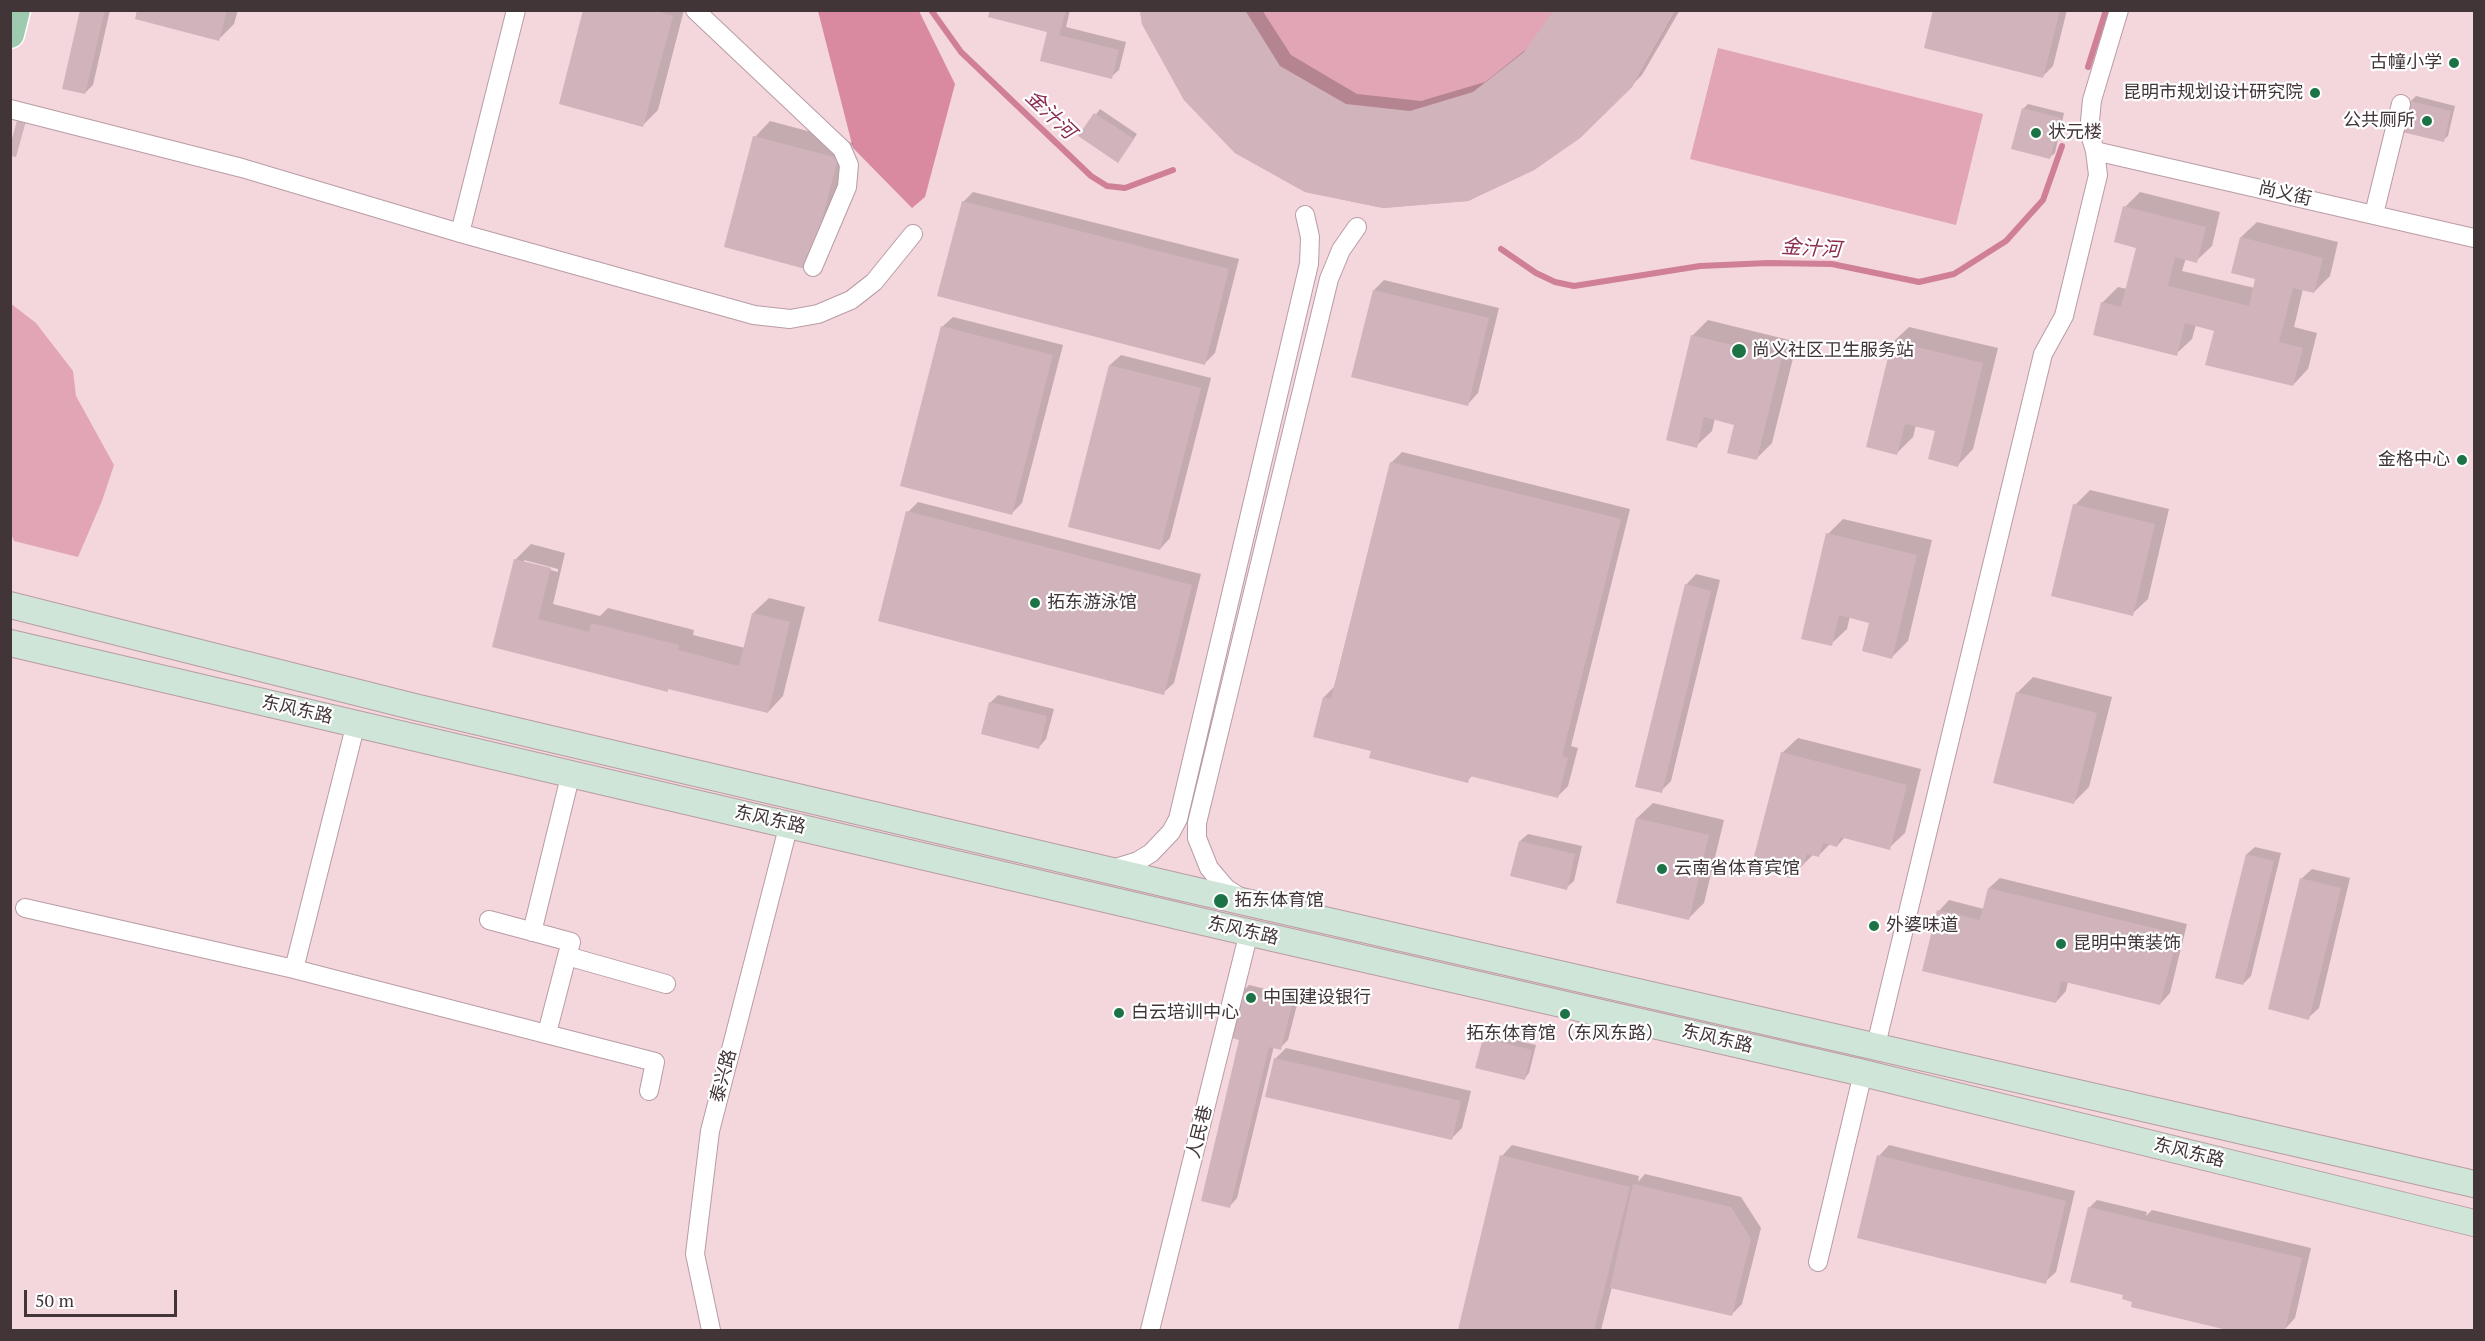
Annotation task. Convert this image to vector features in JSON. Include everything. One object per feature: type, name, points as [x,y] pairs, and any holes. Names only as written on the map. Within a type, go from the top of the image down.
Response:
[{"type":"main road","points":[[10,34],[16,10]]},
{"type":"main road","name":"东风东路","points":[[10,605],[415,707],[1280,910],[2475,1184]]},
{"type":"main road","name":"东风东路","points":[[10,643],[1260,935],[1863,1073],[2475,1223]]},
{"type":"main road","points":[[1260,935],[1269,912],[1280,910]]},
{"type":"street","points":[[460,233],[516,10]]},
{"type":"street","points":[[695,10],[843,149],[849,165],[847,187],[813,267]]},
{"type":"street","points":[[1876,1045],[2043,354],[2064,316],[2098,175],[2095,151],[2089,131],[2092,100],[2119,10]]},
{"type":"street","points":[[2374,214],[2401,104]]},
{"type":"street","points":[[10,109],[242,168],[460,233],[754,315],[790,319],[818,314],[852,300],[874,282],[913,234]]},
{"type":"street","name":"尚义街","points":[[2095,151],[2475,238]]},
{"type":"street","points":[[1109,870],[1124,867],[1150,853],[1171,832],[1178,819],[1309,264],[1310,237],[1305,214]]},
{"type":"street","points":[[1248,902],[1226,888],[1209,868],[1197,838],[1197,823],[1329,279],[1341,250],[1357,227]]},
{"type":"street","points":[[294,969],[356,723]]},
{"type":"street","points":[[532,932],[571,773]]},
{"type":"street","name":"泰兴路","points":[[711,1330],[695,1254],[710,1131],[789,824]]},
{"type":"street","points":[[25,908],[294,969],[656,1062],[649,1092]]},
{"type":"street","points":[[489,920],[571,942],[547,1034]]},
{"type":"street","name":"人民巷","points":[[1150,1330],[1260,935]]},
{"type":"street","points":[[567,956],[666,984]]},
{"type":"street","points":[[1818,1262],[1863,1073]]},
{"type":"shaded area","points":[[818,11],[919,11],[955,84],[925,197],[912,208],[853,148]]},
{"type":"shaded area","points":[[1140,11],[1676,11],[1632,87],[1580,138],[1534,170],[1468,201],[1383,208],[1305,192],[1235,153],[1184,100],[1142,24]]},
{"type":"shaded area","points":[[1718,48],[1983,114],[1956,225],[1690,159]]},
{"type":"shaded area","points":[[10,303],[36,323],[73,371],[76,396],[114,465],[102,501],[78,557],[14,541],[11,534]]},
{"type":"building","points":[[80,10],[105,10],[85,94],[62,89]]},
{"type":"building","points":[[137,10],[227,10],[219,41],[135,19]]},
{"type":"building","points":[[583,10],[654,10],[673,16],[643,127],[559,104]]},
{"type":"building","points":[[990,10],[1066,10],[1059,35],[1119,50],[1112,79],[1040,61],[1047,32],[988,17]]},
{"type":"building","points":[[1140,10],[1245,10],[1280,66],[1346,104],[1410,111],[1473,92],[1524,52],[1554,10],[1676,10],[1632,87],[1580,138],[1534,170],[1468,201],[1383,208],[1305,192],[1235,153],[1184,100],[1142,24]]},
{"type":"building","points":[[1933,10],[2060,10],[2043,78],[1924,48]]},
{"type":"building","name":"公共厕所","points":[[2410,101],[2451,111],[2444,142],[2402,132]]},
{"type":"building","name":"状元楼","points":[[2022,108],[2061,118],[2050,159],[2011,149]]},
{"type":"building","points":[[1094,113],[1134,139],[1118,163],[1078,136]]},
{"type":"building","points":[[18,117],[26,119],[16,157],[10,156],[10,146]]},
{"type":"building","points":[[753,136],[838,158],[809,270],[724,247]]},
{"type":"building","points":[[962,201],[1229,269],[1205,365],[937,296]]},
{"type":"building","points":[[2123,206],[2206,227],[2197,263],[2175,257],[2168,286],[2249,306],[2255,279],[2231,273],[2240,237],[2323,258],[2314,293],[2293,288],[2279,342],[2303,348],[2293,386],[2205,365],[2214,331],[2185,323],[2177,356],[2093,335],[2101,302],[2121,307],[2136,248],[2114,242]]},
{"type":"building","points":[[1373,290],[1489,318],[1468,406],[1351,377]]},
{"type":"building","points":[[941,326],[1053,355],[1012,515],[900,486]]},
{"type":"building","points":[[1691,335],[1782,357],[1757,460],[1727,453],[1734,425],[1704,417],[1697,448],[1666,440]]},
{"type":"building","points":[[1892,341],[1983,363],[1958,467],[1928,459],[1935,431],[1905,424],[1897,455],[1866,447]]},
{"type":"building","points":[[1109,365],[1201,388],[1160,550],[1068,527]]},
{"type":"building","points":[[1390,462],[1621,519],[1562,756],[1568,758],[1558,798],[1470,776],[1468,783],[1369,758],[1371,751],[1313,737],[1323,697],[1331,699]]},
{"type":"building","points":[[2073,504],[2155,524],[2133,616],[2051,596]]},
{"type":"building","name":"拓东游泳馆","points":[[906,511],[1192,585],[1164,695],[878,621]]},
{"type":"building","points":[[1826,533],[1917,555],[1892,659],[1862,651],[1869,623],[1839,615],[1832,646],[1801,639]]},
{"type":"building","points":[[514,559],[551,568],[538,619],[589,632],[591,623],[679,645],[678,650],[739,666],[752,613],[790,622],[768,713],[668,689],[668,692],[492,647]]},
{"type":"building","points":[[1685,584],[1711,591],[1662,793],[1635,787]]},
{"type":"building","points":[[2016,692],[2097,713],[2074,804],[1993,783]]},
{"type":"building","points":[[989,702],[1047,716],[1039,749],[981,734]]},
{"type":"building","points":[[1781,752],[1907,785],[1890,850],[1840,837],[1837,847],[1823,843],[1819,857],[1807,854],[1803,866],[1794,864],[1790,878],[1751,868]]},
{"type":"building","name":"云南省体育宾馆","points":[[1636,818],[1709,835],[1689,920],[1616,903]]},
{"type":"building","points":[[1519,841],[1575,854],[1567,890],[1510,876]]},
{"type":"building","points":[[2246,854],[2274,861],[2243,985],[2215,978]]},
{"type":"building","points":[[2300,878],[2341,888],[2309,1020],[2268,1009]]},
{"type":"building","points":[[1988,888],[2178,934],[2160,1005],[2061,981],[2056,1003],[1922,971],[1937,910],[1980,920]]},
{"type":"building","points":[[1240,992],[1292,1005],[1281,1050],[1269,1047],[1230,1208],[1201,1201],[1239,1040],[1229,1037]]},
{"type":"building","points":[[1483,1038],[1532,1050],[1525,1080],[1475,1068]]},
{"type":"building","points":[[1274,1058],[1461,1101],[1452,1140],[1265,1097]]},
{"type":"building","points":[[1500,1155],[1630,1187],[1594,1330],[1458,1330]]},
{"type":"building","points":[[1877,1155],[2066,1201],[2046,1284],[1857,1238]]},
{"type":"building","points":[[1633,1184],[1731,1207],[1751,1239],[1732,1316],[1610,1288]]},
{"type":"building","points":[[2088,1207],[2302,1258],[2285,1330],[2227,1330],[2131,1307],[2132,1302],[2122,1299],[2123,1295],[2070,1282]]},
{"type":"waterway","name":"金汁河","points":[[931,10],[961,52],[1091,176],[1107,186],[1125,188],[1173,170]]},
{"type":"waterway","name":"金汁河","points":[[2088,67],[2106,10]]},
{"type":"waterway","name":"金汁河","points":[[1501,249],[1536,273],[1555,282],[1574,286],[1700,266],[1768,263],[1832,264],[1919,282],[1954,274],[2006,241],[2043,200],[2062,146]]},
{"type":"place","name":"古幢小学","points":[[2454,63]]},
{"type":"place","name":"昆明市规划设计研究院","points":[[2315,93]]},
{"type":"place","name":"公共厕所","points":[[2427,121]]},
{"type":"place","name":"状元楼","points":[[2036,133]]},
{"type":"place","name":"尚义社区卫生服务站","points":[[1739,351]]},
{"type":"place","name":"金格中心","points":[[2462,460]]},
{"type":"place","name":"拓东游泳馆","points":[[1035,603]]},
{"type":"place","name":"云南省体育宾馆","points":[[1662,869]]},
{"type":"place","name":"拓东体育馆","points":[[1221,901]]},
{"type":"place","name":"外婆味道","points":[[1874,926]]},
{"type":"place","name":"昆明中策装饰","points":[[2061,944]]},
{"type":"place","name":"中国建设银行","points":[[1251,998]]},
{"type":"place","name":"白云培训中心","points":[[1119,1013]]},
{"type":"place","name":"拓东体育馆（东风东路）","points":[[1565,1014]]}]
